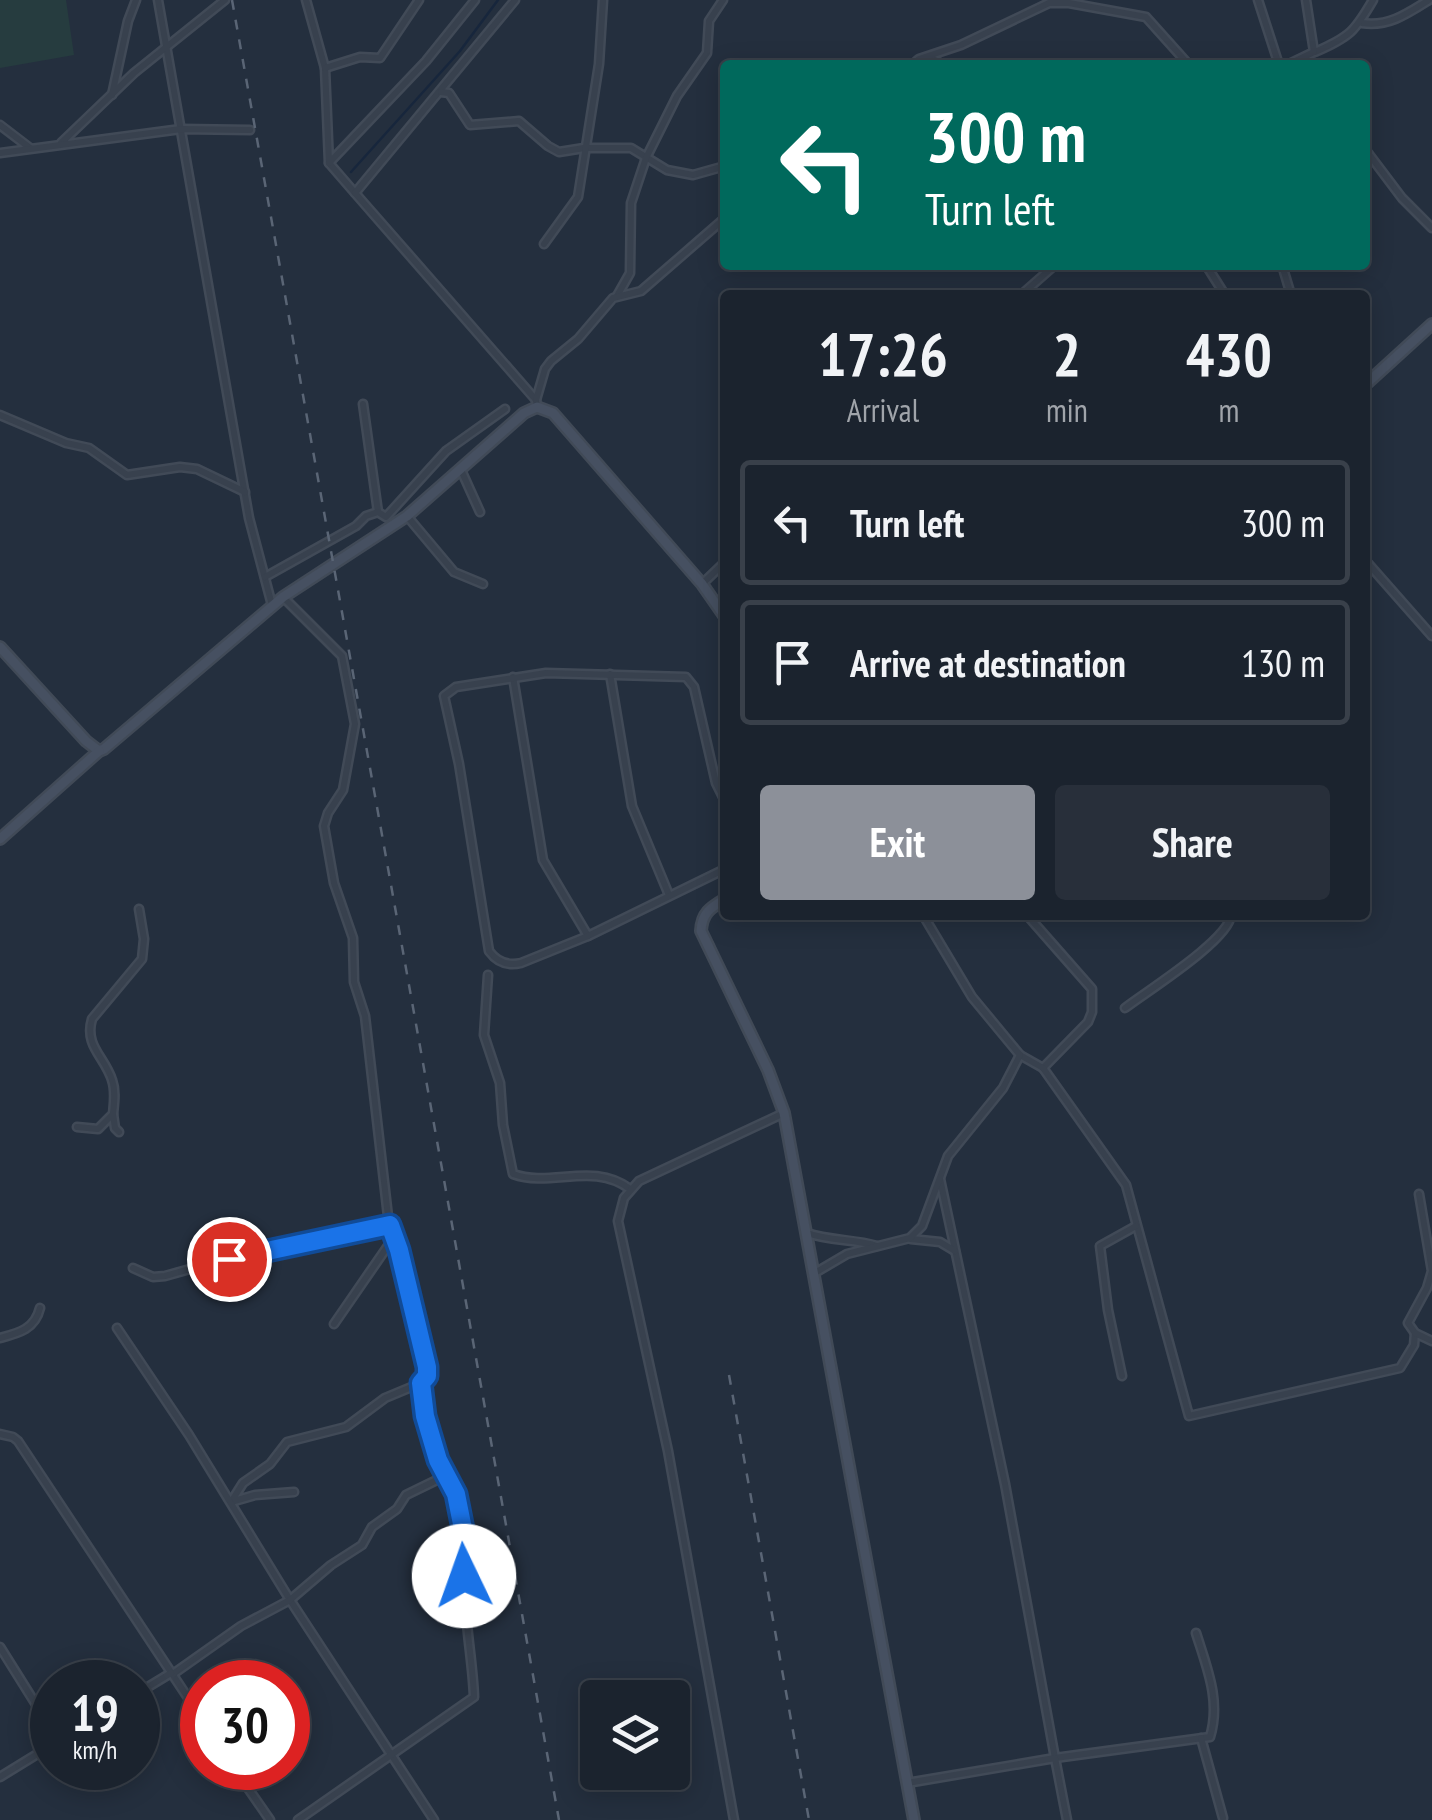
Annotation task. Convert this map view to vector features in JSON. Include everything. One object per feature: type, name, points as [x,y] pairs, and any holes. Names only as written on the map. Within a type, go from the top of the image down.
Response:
[{"type":"street","points":[[112,95],[136,0]]},
{"type":"street","points":[[158,0],[245,492],[272,605]]},
{"type":"street","points":[[61,143],[134,73],[225,0]]},
{"type":"street","points":[[306,0],[325,68],[330,163],[536,403],[554,413],[720,610]]},
{"type":"street","points":[[325,68],[360,57],[380,58],[419,0]]},
{"type":"street","points":[[330,163],[426,61],[474,0]]},
{"type":"street","points":[[355,193],[515,0]]},
{"type":"street","points":[[544,244],[578,197],[599,64],[603,0]]},
{"type":"street","points":[[0,838],[272,605],[408,516],[536,403],[550,362],[578,339],[617,296],[630,273],[631,203],[646,158],[677,96],[706,54],[710,21],[723,0]]},
{"type":"street","points":[[1258,0],[1273,60]]},
{"type":"street","points":[[1306,0],[1314,52]]},
{"type":"street","points":[[1297,60],[1362,23],[1373,0]]},
{"type":"street","points":[[1362,23],[1392,21],[1429,0]]},
{"type":"street","points":[[917,60],[1048,3],[1069,2],[1146,17],[1185,60]]},
{"type":"street","points":[[930,57],[935,60]]},
{"type":"street","points":[[440,92],[449,93],[470,125],[519,121],[559,152],[630,148],[667,170],[693,175],[720,167]]},
{"type":"street","points":[[0,125],[30,148]]},
{"type":"street","points":[[0,153],[181,129],[250,130]]},
{"type":"street","points":[[1370,156],[1402,198],[1432,228]]},
{"type":"street","points":[[617,296],[641,292],[720,222]]},
{"type":"street","points":[[1026,290],[1048,270]]},
{"type":"street","points":[[1370,380],[1432,324]]},
{"type":"street","points":[[363,404],[378,512],[386,518],[446,451],[505,409]]},
{"type":"street","points":[[0,415],[66,444],[94,451],[127,475],[180,467],[197,469],[245,492]]},
{"type":"street","points":[[461,470],[480,512]]},
{"type":"street","points":[[265,577],[378,512]]},
{"type":"street","points":[[408,516],[454,572],[483,584]]},
{"type":"street","points":[[1370,566],[1432,636]]},
{"type":"street","points":[[702,584],[720,567]]},
{"type":"street","points":[[231,1502],[243,1483],[270,1464],[287,1442],[346,1427],[384,1398],[421,1383],[427,1376],[390,1225],[365,1016],[354,982],[354,938],[334,883],[324,826],[343,790],[355,724],[346,667],[342,656],[283,597]]},
{"type":"street","points":[[0,648],[99,751]]},
{"type":"street","points":[[720,792],[694,688],[686,677],[546,673],[456,687],[444,696],[459,764],[489,952],[494,958],[512,965],[588,936],[720,871]]},
{"type":"street","points":[[610,674],[632,806],[668,895]]},
{"type":"street","points":[[514,677],[543,860],[588,936]]},
{"type":"street","points":[[720,902],[702,918],[701,931],[768,1070],[784,1113],[914,1820]]},
{"type":"street","points":[[119,1132],[113,1114],[112,1078],[94,1052],[88,1030],[92,1019],[142,959],[140,909]]},
{"type":"street","points":[[926,920],[972,997],[1020,1055],[1044,1068],[1126,1185],[1190,1416],[1400,1368],[1414,1345],[1415,1333]]},
{"type":"street","points":[[1032,920],[1092,988],[1088,1022],[1044,1068]]},
{"type":"street","points":[[1125,1008],[1212,942],[1231,920]]},
{"type":"street","points":[[488,975],[484,1034],[500,1084],[502,1124],[513,1174],[525,1178],[563,1174],[615,1178],[630,1189]]},
{"type":"street","points":[[910,1238],[922,1226],[948,1156],[1004,1088],[1020,1055]]},
{"type":"street","points":[[734,1820],[668,1451],[618,1221],[630,1189],[655,1172],[784,1113]]},
{"type":"street","points":[[77,1127],[98,1129],[113,1114]]},
{"type":"street","points":[[940,1179],[1005,1484],[1067,1820]]},
{"type":"street","points":[[1419,1194],[1432,1271],[1408,1323],[1415,1333],[1432,1341]]},
{"type":"street","points":[[133,1268],[153,1277],[165,1276],[244,1254],[390,1225]]},
{"type":"street","points":[[1122,1376],[1100,1246],[1136,1226]]},
{"type":"street","points":[[806,1232],[822,1239],[858,1240],[880,1247]]},
{"type":"street","points":[[334,1324],[395,1236]]},
{"type":"street","points":[[813,1274],[847,1254],[910,1238],[940,1242],[958,1254]]},
{"type":"street","points":[[0,1338],[22,1332],[37,1320],[40,1308]]},
{"type":"street","points":[[116,1328],[434,1820]]},
{"type":"street","points":[[298,1820],[474,1698],[463,1529],[456,1494],[445,1476],[428,1427],[421,1383]]},
{"type":"street","points":[[0,1434],[18,1441],[180,1685]]},
{"type":"street","points":[[160,1680],[232,1632],[290,1600],[362,1545],[372,1527],[397,1509],[406,1495],[445,1476]]},
{"type":"street","points":[[231,1502],[294,1492]]},
{"type":"street","points":[[908,1783],[1210,1736],[1215,1720],[1214,1694],[1196,1634]]},
{"type":"street","points":[[0,1648],[30,1695]]},
{"type":"street","points":[[1201,1738],[1223,1818]]},
{"type":"street","points":[[0,1777],[30,1759]]},
{"type":"street","points":[[249,1790],[270,1820]]},
{"type":"green space","points":[[0,0],[66,0],[74,55],[0,68]]},
{"type":"waterway","points":[[351,172],[460,51],[498,0]]},
{"type":"railway","points":[[232,0],[559,1820]]},
{"type":"railway","points":[[729,1375],[809,1820]]},
{"type":"route","points":[[229,1259],[390,1225],[427,1367],[427,1376],[421,1383],[425,1416],[438,1460],[456,1494],[463,1529],[464,1576]]}]
